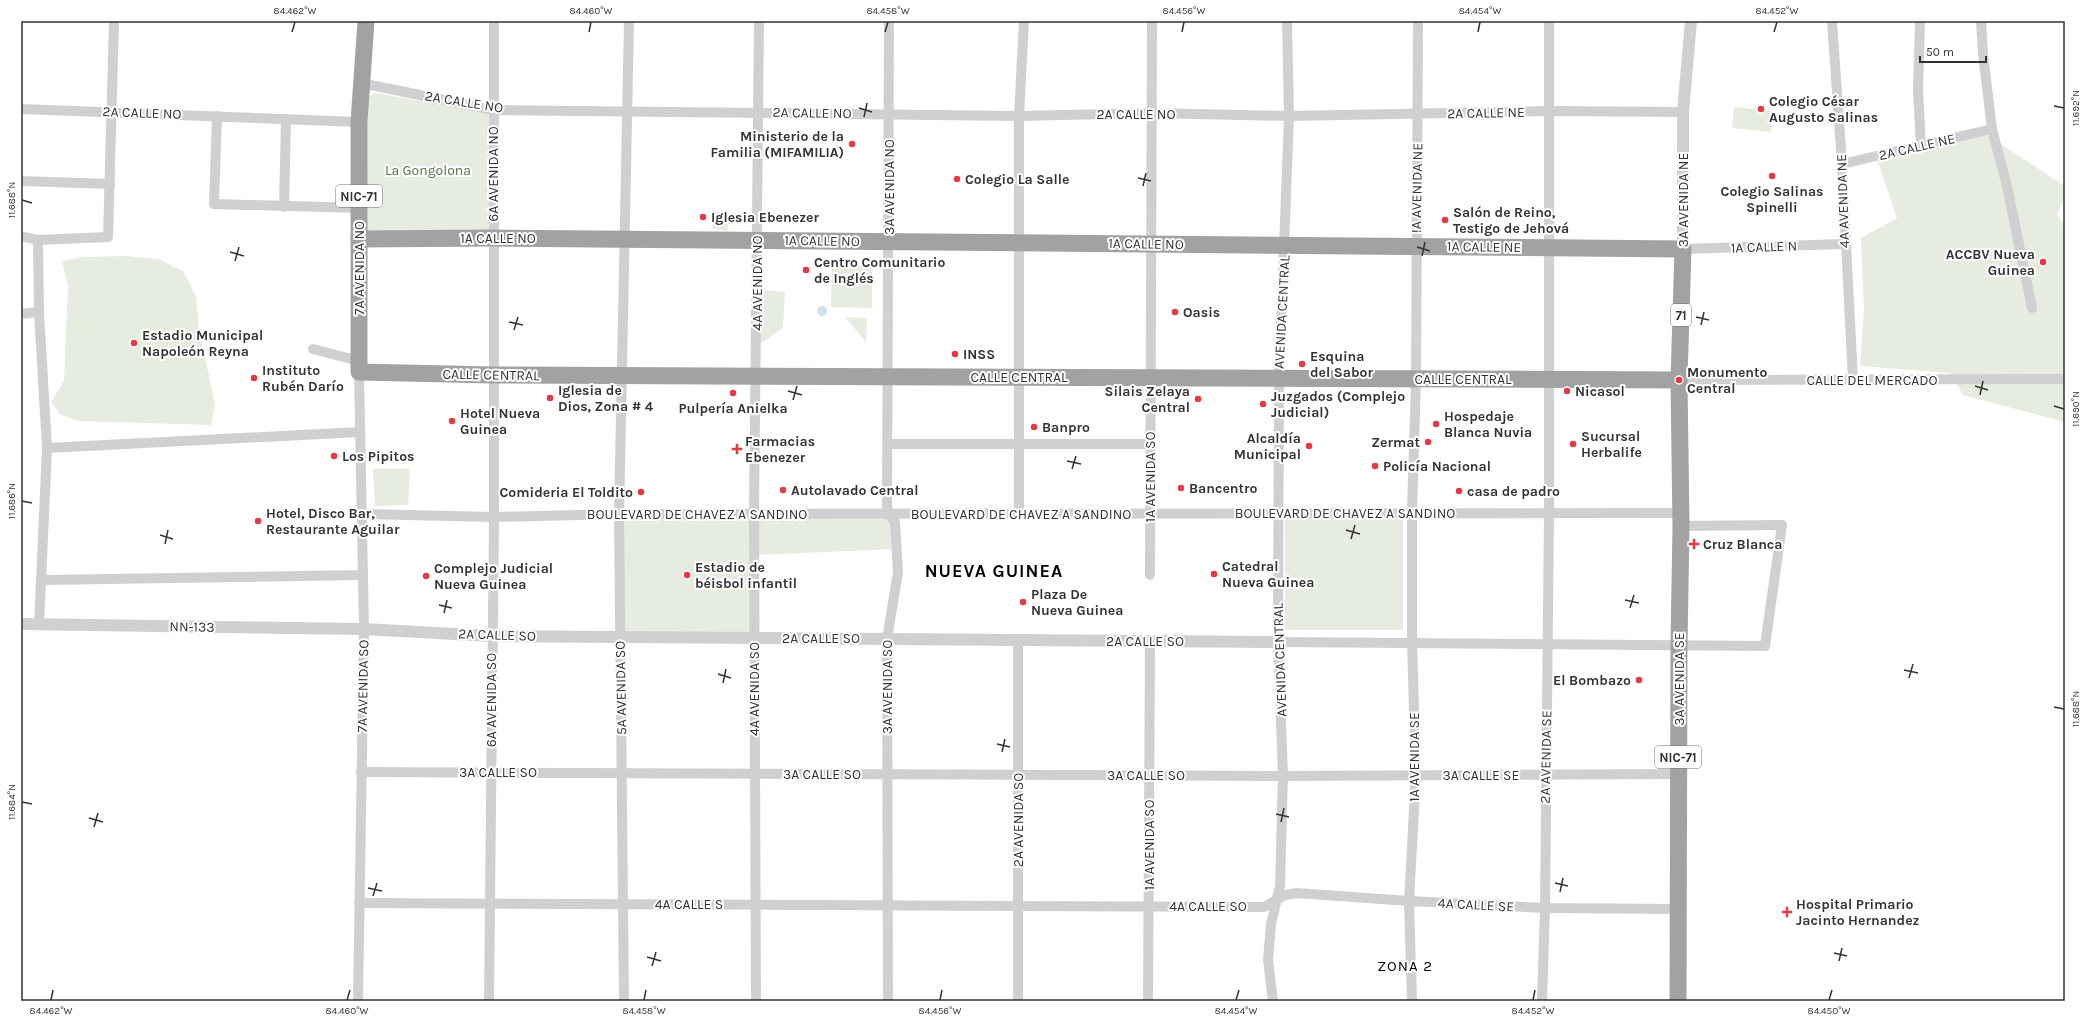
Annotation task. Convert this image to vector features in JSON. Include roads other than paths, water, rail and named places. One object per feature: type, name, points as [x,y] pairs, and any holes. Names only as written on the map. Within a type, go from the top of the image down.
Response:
[{"type":"highway","name":"7A AVENIDA NO","points":[[359,367],[359,122],[366,21]]},
{"type":"highway","name":"1A CALLE NO","points":[[359,239],[494,238],[1285,246]]},
{"type":"highway","name":"1A CALLE NE","points":[[1285,246],[1683,249]]},
{"type":"highway","name":"3A AVENIDA NE","points":[[1679,380],[1683,249]]},
{"type":"highway","name":"CALLE CENTRAL","points":[[359,367],[493,375],[1679,380]]},
{"type":"highway","name":"3A AVENIDA SE","points":[[1678,1001],[1678,645],[1680,519],[1679,380]]},
{"type":"street","points":[[21,236],[38,240],[108,238],[114,21]]},
{"type":"street","name":"6A AVENIDA NO","points":[[493,375],[494,21]]},
{"type":"street","name":"5A AVENIDA SO","points":[[624,1001],[619,514],[626,239],[629,21]]},
{"type":"street","name":"4A AVENIDA NO","points":[[756,376],[759,21]]},
{"type":"street","name":"3A AVENIDA NO","points":[[888,377],[889,21]]},
{"type":"street","points":[[1019,514],[1019,116],[1024,21]]},
{"type":"street","name":"1A AVENIDA SO","points":[[1150,575],[1152,21]]},
{"type":"street","name":"AVENIDA CENTRAL","points":[[1273,1001],[1268,960],[1271,924],[1280,886],[1284,776],[1278,642],[1279,378],[1289,116],[1287,21]]},
{"type":"street","name":"!A AVENIDA NE","points":[[1412,513],[1416,379],[1418,21]]},
{"type":"street","name":"2A AVENIDA SE","points":[[1542,1001],[1545,908],[1548,513],[1549,21]]},
{"type":"street","name":"3A AVENIDA NE","points":[[1683,249],[1683,112],[1691,21]]},
{"type":"street","name":"4A AVENIDA NE","points":[[1832,21],[1842,164],[1844,244],[1853,381]]},
{"type":"street","points":[[1920,21],[1918,91],[1921,146]]},
{"type":"street","points":[[1981,21],[1983,54],[1992,130],[2007,186],[2032,308]]},
{"type":"street","name":"2A CALLE NO","points":[[361,83],[493,110],[1019,116],[1152,113],[1289,116]]},
{"type":"street","name":"2A CALLE NO","points":[[21,109],[359,122]]},
{"type":"street","name":"2A CALLE NE","points":[[1289,116],[1418,115],[1549,111],[1683,112]]},
{"type":"street","points":[[217,116],[214,204],[359,208]]},
{"type":"street","points":[[284,207],[286,119]]},
{"type":"street","name":"2A CALLE NE","points":[[1842,164],[1992,130]]},
{"type":"street","points":[[21,181],[110,184]]},
{"type":"street","points":[[38,240],[39,312],[48,448],[43,580],[39,625]]},
{"type":"street","name":"1A CALLE N","points":[[1683,249],[1844,244]]},
{"type":"street","points":[[21,314],[39,312]]},
{"type":"street","points":[[313,348],[359,367]]},
{"type":"street","name":"7A AVENIDA SO","points":[[358,1001],[364,629],[359,367]]},
{"type":"street","name":"6A AVENIDA SO","points":[[489,1001],[491,636],[494,517],[493,375]]},
{"type":"street","name":"4A AVENIDA SO","points":[[756,376],[754,514],[754,904],[756,1001]]},
{"type":"street","name":"3A AVENIDA SO","points":[[888,377],[887,506],[889,514],[895,522],[898,572],[887,639],[888,1001]]},
{"type":"street","name":"CALLE DEL MERCADO","points":[[1679,380],[2065,380]]},
{"type":"street","points":[[48,448],[360,432]]},
{"type":"street","points":[[888,444],[1150,444]]},
{"type":"street","name":"1A AVENIDA SE","points":[[1412,513],[1412,643],[1416,775],[1409,901],[1412,1001]]},
{"type":"street","name":"BOULEVARD DE CHAVEZ A SANDINO","points":[[362,514],[494,517],[619,514],[1548,513],[1782,525],[1765,646],[1678,645]]},
{"type":"street","points":[[43,580],[363,575]]},
{"type":"street","name":"NN-133","points":[[21,624],[364,629]]},
{"type":"street","name":"2A CALLE SO","points":[[364,629],[491,636],[1278,642]]},
{"type":"street","name":"2A AVENIDA SO","points":[[1018,640],[1018,1001]]},
{"type":"street","name":"1A AVENIDA SO","points":[[1148,1001],[1150,641]]},
{"type":"street","points":[[1278,642],[1678,645]]},
{"type":"street","name":"3A CALLE SO","points":[[361,772],[1284,776]]},
{"type":"street","name":"3A CALLE SE","points":[[1284,776],[1678,774]]},
{"type":"street","name":"4A CALLE SE","points":[[1276,901],[1285,895],[1297,892],[1409,901],[1545,908],[1678,909]]},
{"type":"street","name":"4A CALLE SO","points":[[1018,906],[1264,907],[1276,901]]},
{"type":"street","name":"4A CALLE S","points":[[359,903],[1018,906]]},
{"type":"water","points":[[820,306],[824,306],[826,307],[826,315],[820,316],[817,313],[817,309]]},
{"type":"place","name":"Colegio César Augusto Salinas","points":[[1761,109]]},
{"type":"place","name":"Ministerio de la Familia (MIFAMILIA)","points":[[852,144]]},
{"type":"place","name":"Colegio Salinas Spinelli","points":[[1772,176]]},
{"type":"place","name":"Colegio La Salle","points":[[957,179]]},
{"type":"place","name":"Iglesia Ebenezer","points":[[703,217]]},
{"type":"place","name":"Salón de Reino, Testigo de Jehová","points":[[1445,220]]},
{"type":"place","name":"ACCBV Nueva Guinea","points":[[2043,262]]},
{"type":"place","name":"Centro Comunitario de Inglés","points":[[806,270]]},
{"type":"place","name":"Oasis","points":[[1175,312]]},
{"type":"place","name":"Estadio Municipal Napoleón Reyna","points":[[134,343]]},
{"type":"place","name":"INSS","points":[[955,354]]},
{"type":"place","name":"Esquina del Sabor","points":[[1302,364]]},
{"type":"place","name":"Instituto Rubén Darío","points":[[254,378]]},
{"type":"place","name":"Monumento Central","points":[[1679,380]]},
{"type":"place","name":"Nicasol","points":[[1567,391]]},
{"type":"place","name":"Pulpería Anielka","points":[[733,393]]},
{"type":"place","name":"Iglesia de Dios, Zona # 4","points":[[550,398]]},
{"type":"place","name":"Silais Zelaya Central","points":[[1198,399]]},
{"type":"place","name":"Juzgados (Complejo Judicial)","points":[[1263,404]]},
{"type":"place","name":"Hotel Nueva Guinea","points":[[452,421]]},
{"type":"place","name":"Hospedaje Blanca Nuvia","points":[[1436,424]]},
{"type":"place","name":"Banpro","points":[[1034,427]]},
{"type":"place","name":"Zermat","points":[[1428,442]]},
{"type":"place","name":"Sucursal Herbalife","points":[[1573,444]]},
{"type":"place","name":"Alcaldía Municipal","points":[[1309,446]]},
{"type":"place","name":"Farmacias Ebenezer","points":[[737,449]]},
{"type":"place","name":"Los Pipitos","points":[[334,456]]},
{"type":"place","name":"Policía Nacional","points":[[1375,466]]},
{"type":"place","name":"Bancentro","points":[[1181,488]]},
{"type":"place","name":"Autolavado Central","points":[[783,490]]},
{"type":"place","name":"casa de padro","points":[[1459,491]]},
{"type":"place","name":"Comideria El Toldito","points":[[641,492]]},
{"type":"place","name":"Hotel, Disco Bar, Restaurante Aguilar","points":[[258,521]]},
{"type":"place","name":"Cruz Blanca","points":[[1694,544]]},
{"type":"place","name":"Catedral Nueva Guinea","points":[[1214,574]]},
{"type":"place","name":"Estadio de béisbol infantil","points":[[687,575]]},
{"type":"place","name":"Complejo Judicial Nueva Guinea","points":[[426,576]]},
{"type":"place","name":"Plaza De Nueva Guinea","points":[[1023,602]]},
{"type":"place","name":"El Bombazo","points":[[1639,680]]},
{"type":"place","name":"Hospital Primario Jacinto Hernandez","points":[[1787,912]]},
{"type":"district","name":"NUEVA GUINEA","points":[[994,571]]},
{"type":"district","name":"ZONA 2","points":[[1405,966]]},
{"type":"park label","name":"La Gongolona","points":[[428,170]]}]
